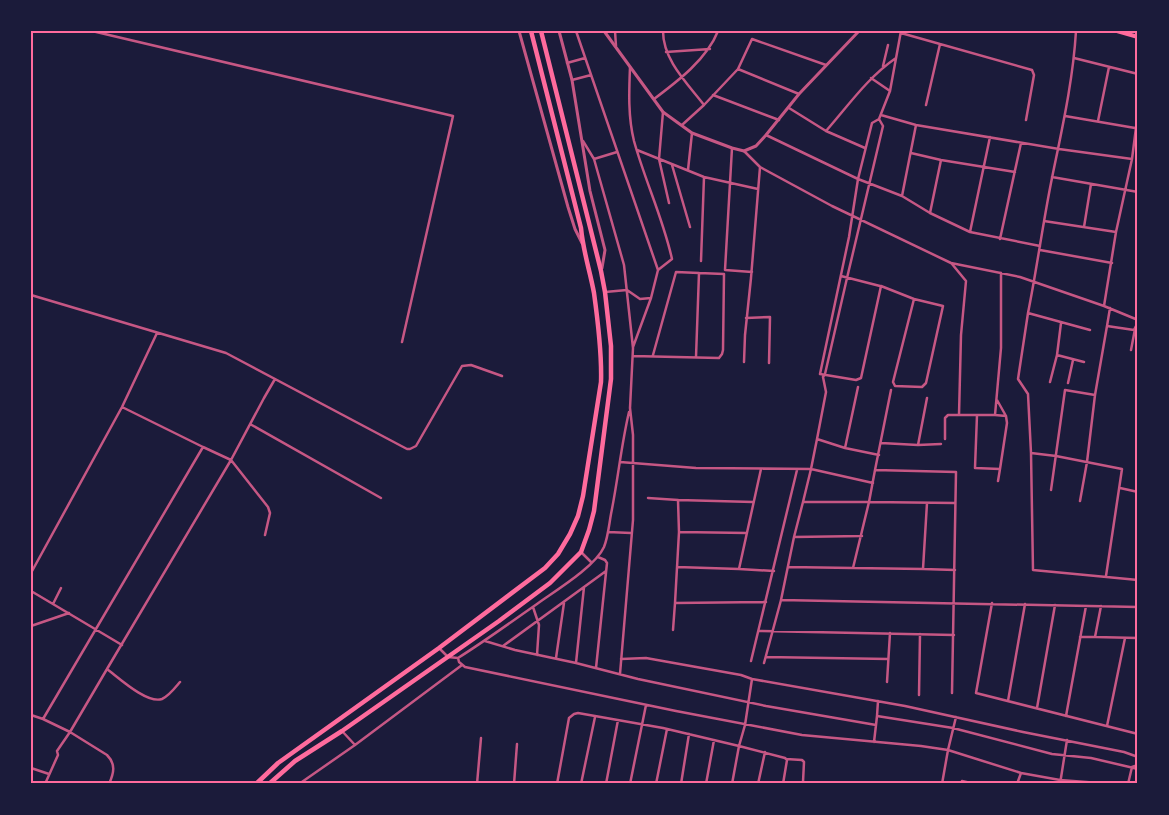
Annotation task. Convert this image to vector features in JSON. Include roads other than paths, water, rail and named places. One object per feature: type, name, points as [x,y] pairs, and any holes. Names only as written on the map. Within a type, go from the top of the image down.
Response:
[{"type":"main road","points":[[256,784],[278,763],[439,648],[545,568],[558,554],[578,516],[583,496],[601,382],[602,364],[594,292],[582,244],[581,228],[531,31]]},
{"type":"main road","points":[[270,784],[295,761],[342,731],[550,583],[581,552],[589,530],[594,511],[611,378],[611,346],[601,271],[541,31]]},
{"type":"main road","points":[[1117,31],[1138,37]]},
{"type":"street","points":[[92,31],[453,116],[402,342]]},
{"type":"street","points":[[519,31],[568,208],[582,244]]},
{"type":"street","points":[[558,31],[572,80],[584,141],[590,191],[605,250],[601,271]]},
{"type":"street","points":[[576,31],[658,270],[633,348]]},
{"type":"street","points":[[604,31],[663,112],[692,133],[744,151],[760,167],[951,263],[1034,282],[1110,308],[1138,321],[1132,350]]},
{"type":"street","points":[[615,31],[616,46]]},
{"type":"street","points":[[662,31],[666,52],[681,76],[704,105]]},
{"type":"street","points":[[653,100],[710,49],[718,31]]},
{"type":"street","points":[[744,151],[756,146],[766,136],[799,94],[859,31]]},
{"type":"street","points":[[1076,31],[1065,116],[1044,221],[1018,379],[1028,394],[1033,570],[1138,580]]},
{"type":"street","points":[[880,286],[861,378],[856,380],[820,374],[849,237],[865,148],[872,123],[879,119],[890,90],[901,32],[1032,70],[1034,75],[1026,120]]},
{"type":"street","points":[[682,126],[738,69],[752,39],[828,65]]},
{"type":"street","points":[[926,105],[940,44]]},
{"type":"street","points":[[882,67],[888,45]]},
{"type":"street","points":[[666,52],[710,49]]},
{"type":"street","points":[[568,63],[585,58]]},
{"type":"street","points":[[826,131],[871,78],[882,67],[896,58]]},
{"type":"street","points":[[1074,58],[1138,74]]},
{"type":"street","points":[[1098,121],[1109,67]]},
{"type":"street","points":[[630,68],[629,104],[634,139],[672,259],[658,270]]},
{"type":"street","points":[[738,69],[799,94]]},
{"type":"street","points":[[572,80],[591,75]]},
{"type":"street","points":[[871,78],[890,90]]},
{"type":"street","points":[[713,95],[779,120]]},
{"type":"street","points":[[789,108],[826,131],[865,148]]},
{"type":"street","points":[[663,112],[659,159],[669,203]]},
{"type":"street","points":[[1104,306],[1116,232],[1132,159],[1138,112]]},
{"type":"street","points":[[881,114],[916,125],[1132,159]]},
{"type":"street","points":[[1065,116],[1136,128]]},
{"type":"street","points":[[764,662],[781,600],[811,469],[826,392],[824,376],[884,126],[879,119]]},
{"type":"street","points":[[902,196],[916,125]]},
{"type":"street","points":[[688,170],[692,133]]},
{"type":"street","points":[[766,136],[858,179],[902,196],[930,213],[970,232],[1040,246]]},
{"type":"street","points":[[970,232],[990,137]]},
{"type":"street","points":[[439,648],[448,657],[458,658],[485,641],[573,578],[598,557],[603,549],[608,532],[630,408],[633,348],[624,265],[594,159],[584,141]]},
{"type":"street","points":[[1000,239],[1021,142]]},
{"type":"street","points":[[732,148],[725,270],[752,272]]},
{"type":"street","points":[[637,150],[704,178],[758,189]]},
{"type":"street","points":[[594,159],[617,152]]},
{"type":"street","points":[[911,152],[941,160],[1015,172]]},
{"type":"street","points":[[930,213],[941,160]]},
{"type":"street","points":[[672,165],[690,227]]},
{"type":"street","points":[[744,362],[746,318],[752,272],[760,167]]},
{"type":"street","points":[[1052,177],[1138,192]]},
{"type":"street","points":[[701,261],[704,178]]},
{"type":"street","points":[[1084,227],[1091,184]]},
{"type":"street","points":[[1044,221],[1116,232]]},
{"type":"street","points":[[849,237],[856,239]]},
{"type":"street","points":[[1040,250],[1112,263]]},
{"type":"street","points":[[951,263],[966,281],[959,415]]},
{"type":"street","points":[[633,356],[719,358],[723,350],[724,274],[676,272],[653,356]]},
{"type":"street","points":[[696,357],[699,273]]},
{"type":"street","points":[[995,415],[1001,348],[1001,273]]},
{"type":"street","points":[[841,276],[943,306],[926,383],[922,386],[895,386],[893,382],[914,299]]},
{"type":"street","points":[[605,292],[627,290],[640,299],[650,298]]},
{"type":"street","points":[[31,295],[226,353],[406,449],[416,446],[462,366],[471,365],[502,376]]},
{"type":"street","points":[[1080,501],[1110,308]]},
{"type":"street","points":[[1028,313],[1090,330]]},
{"type":"street","points":[[746,318],[770,317],[769,363]]},
{"type":"street","points":[[1050,382],[1057,355],[1061,323]]},
{"type":"street","points":[[1107,326],[1136,329]]},
{"type":"street","points":[[31,572],[122,407],[157,332]]},
{"type":"street","points":[[1057,355],[1084,362]]},
{"type":"street","points":[[1068,383],[1073,360]]},
{"type":"street","points":[[45,784],[58,755],[57,750],[70,732],[231,460],[275,379]]},
{"type":"street","points":[[845,448],[858,386]]},
{"type":"street","points":[[853,568],[870,502],[891,390]]},
{"type":"street","points":[[1051,490],[1065,390],[1095,395]]},
{"type":"street","points":[[918,444],[927,398]]},
{"type":"street","points":[[996,399],[1006,416],[1007,423],[998,481]]},
{"type":"street","points":[[122,407],[231,460],[268,506],[270,513],[265,535]]},
{"type":"street","points":[[620,674],[632,533],[633,435],[630,408]]},
{"type":"street","points":[[977,415],[975,468],[1000,469]]},
{"type":"street","points":[[945,439],[946,416],[1006,416]]},
{"type":"street","points":[[250,424],[381,498]]},
{"type":"street","points":[[817,439],[845,448],[880,455]]},
{"type":"street","points":[[882,442],[941,444]]},
{"type":"street","points":[[43,719],[203,448]]},
{"type":"street","points":[[1031,454],[1056,456],[1122,469],[1106,577]]},
{"type":"street","points":[[620,462],[696,468],[811,469],[873,483]]},
{"type":"street","points":[[740,569],[761,469]]},
{"type":"street","points":[[751,661],[797,470]]},
{"type":"street","points":[[875,470],[956,472],[952,693]]},
{"type":"street","points":[[1119,488],[1138,492]]},
{"type":"street","points":[[648,498],[754,502]]},
{"type":"street","points":[[673,630],[679,532],[678,500]]},
{"type":"street","points":[[803,502],[956,503]]},
{"type":"street","points":[[923,569],[927,503]]},
{"type":"street","points":[[608,532],[632,533]]},
{"type":"street","points":[[679,532],[747,533]]},
{"type":"street","points":[[794,537],[862,536]]},
{"type":"street","points":[[581,552],[591,562]]},
{"type":"street","points":[[596,668],[607,563],[598,557]]},
{"type":"street","points":[[677,567],[774,571]]},
{"type":"street","points":[[788,567],[955,570]]},
{"type":"street","points":[[503,646],[564,603],[606,570]]},
{"type":"street","points":[[576,662],[584,587]]},
{"type":"street","points":[[53,604],[61,588]]},
{"type":"street","points":[[32,592],[122,645]]},
{"type":"street","points":[[781,600],[1138,607]]},
{"type":"street","points":[[675,603],[766,602]]},
{"type":"street","points":[[556,658],[564,603]]},
{"type":"street","points":[[992,603],[976,693],[1138,734]]},
{"type":"street","points":[[1008,701],[1025,604]]},
{"type":"street","points":[[1037,708],[1055,605]]},
{"type":"street","points":[[1066,716],[1086,606]]},
{"type":"street","points":[[1095,637],[1101,606]]},
{"type":"street","points":[[532,607],[538,621],[536,655]]},
{"type":"street","points":[[31,626],[70,613]]},
{"type":"street","points":[[759,631],[954,635]]},
{"type":"street","points":[[887,682],[890,633]]},
{"type":"street","points":[[919,695],[920,634]]},
{"type":"street","points":[[1080,637],[1138,638]]},
{"type":"street","points":[[1107,726],[1125,638]]},
{"type":"street","points":[[485,641],[536,655],[576,662],[620,674],[748,702],[876,725]]},
{"type":"street","points":[[766,657],[888,659]]},
{"type":"street","points":[[458,658],[465,667],[745,725],[802,735],[948,750],[1060,782],[1112,784]]},
{"type":"street","points":[[621,659],[646,658],[878,701],[1124,752],[1138,757]]},
{"type":"street","points":[[299,784],[355,745],[462,665]]},
{"type":"street","points":[[107,669],[153,700],[164,698],[180,682]]},
{"type":"street","points":[[732,784],[745,725],[752,679]]},
{"type":"street","points":[[874,742],[878,701]]},
{"type":"street","points":[[630,784],[646,705]]},
{"type":"street","points":[[557,784],[569,718],[574,714],[667,729],[765,752],[786,759],[802,760],[804,762],[802,782]]},
{"type":"street","points":[[31,715],[70,732],[107,755],[112,760],[114,769],[109,784]]},
{"type":"street","points":[[877,716],[953,728],[1052,754],[1091,758],[1138,767]]},
{"type":"street","points":[[581,784],[595,717]]},
{"type":"street","points":[[942,784],[956,717]]},
{"type":"street","points":[[606,784],[618,720]]},
{"type":"street","points":[[656,784],[667,729]]},
{"type":"street","points":[[342,731],[355,745]]},
{"type":"street","points":[[681,784],[689,734]]},
{"type":"street","points":[[476,784],[481,738]]},
{"type":"street","points":[[706,784],[714,740]]},
{"type":"street","points":[[1060,782],[1067,740]]},
{"type":"street","points":[[514,784],[517,744]]},
{"type":"street","points":[[758,784],[765,752]]},
{"type":"street","points":[[783,784],[786,759]]},
{"type":"street","points":[[1128,784],[1132,767]]},
{"type":"street","points":[[31,768],[49,774]]},
{"type":"street","points":[[1017,784],[1021,772]]},
{"type":"street","points":[[962,784],[962,781],[975,784]]}]
